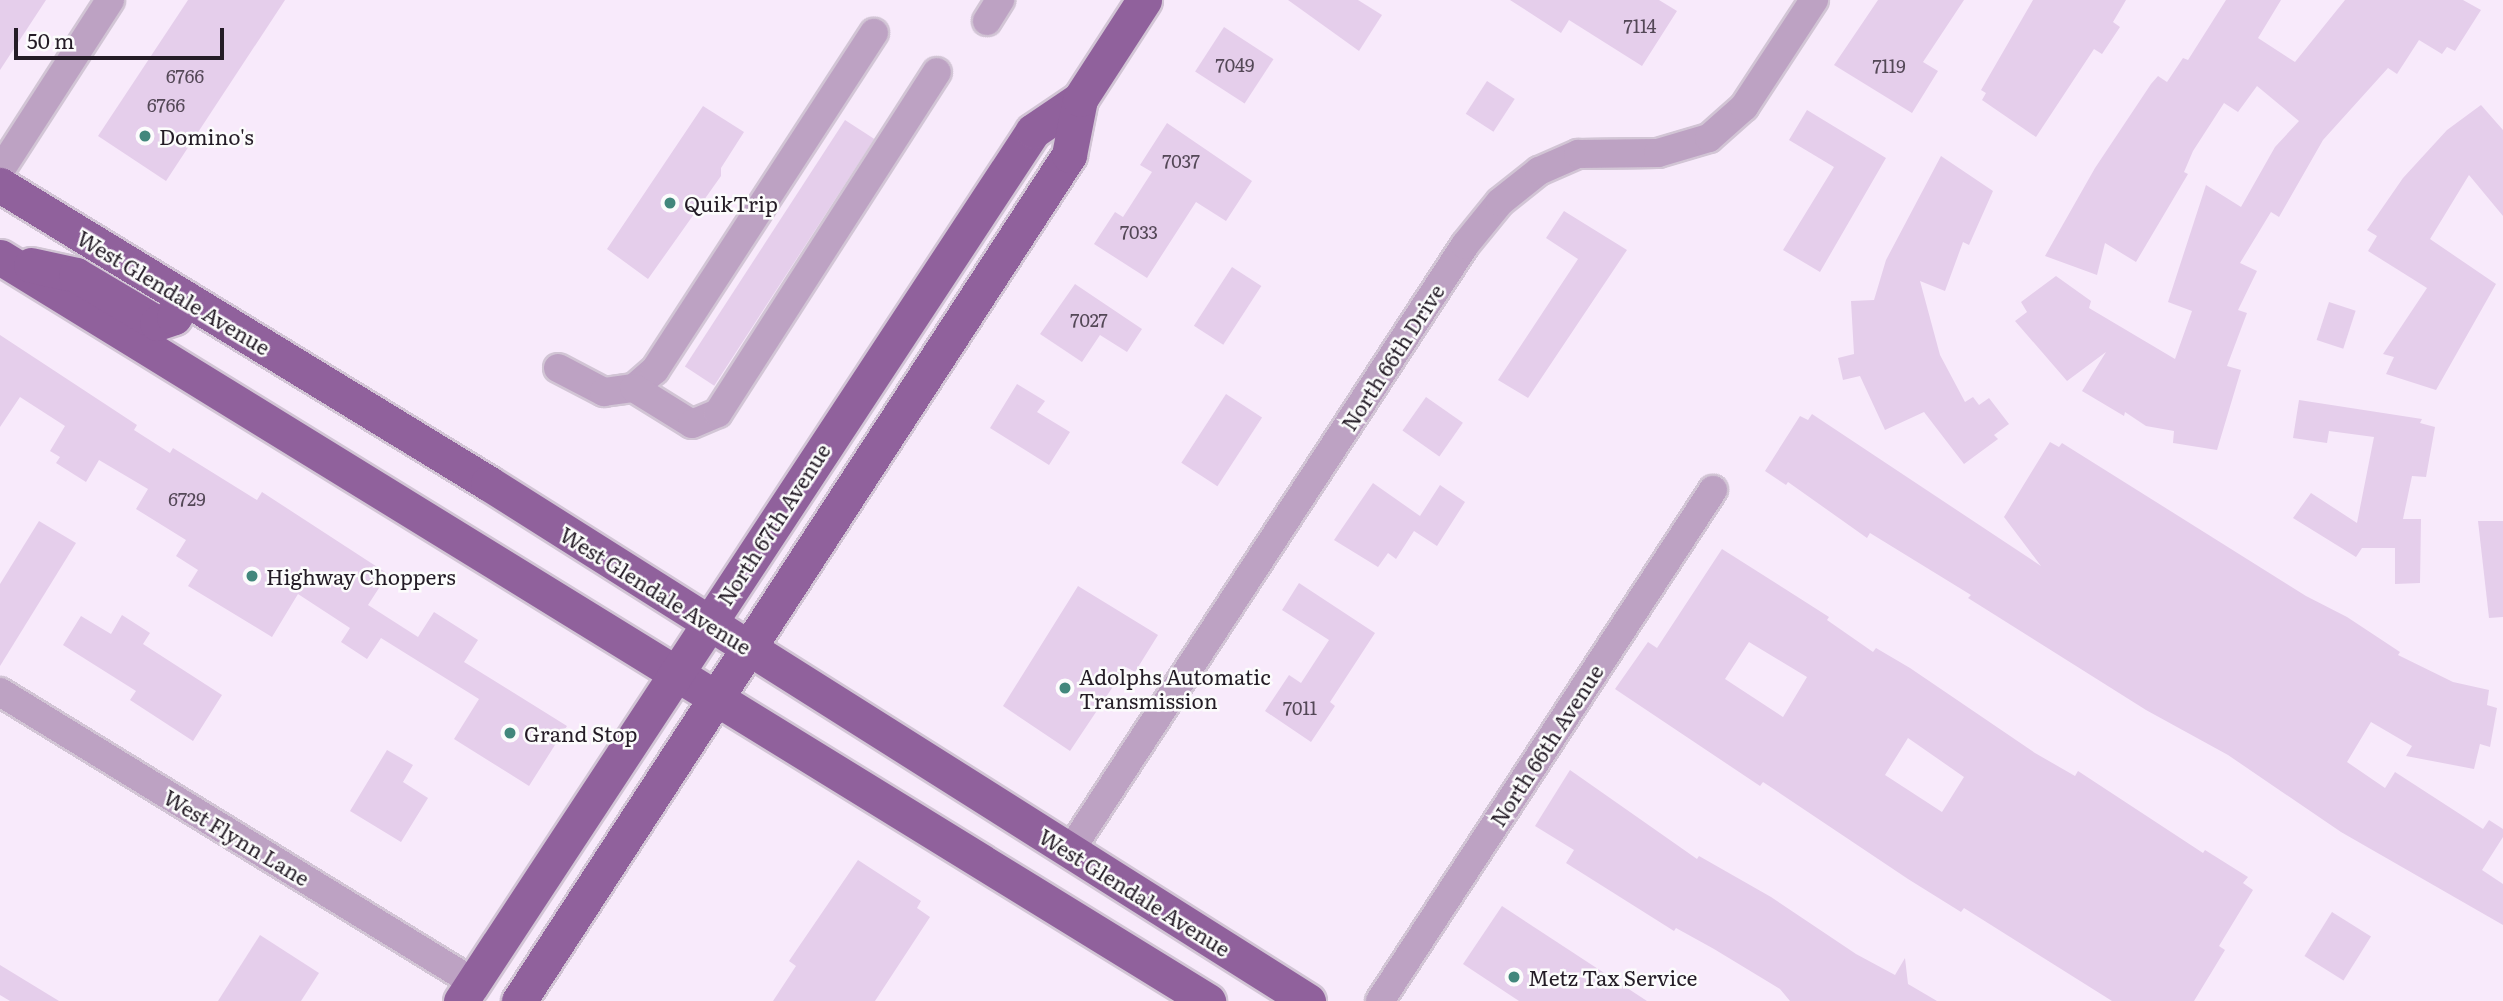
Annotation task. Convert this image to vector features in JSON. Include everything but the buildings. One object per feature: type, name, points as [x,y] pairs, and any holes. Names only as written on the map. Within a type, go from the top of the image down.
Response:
[{"type":"main road","name":"North 67th Avenue","points":[[519,1001],[1069,155],[1080,99],[1144,0]]},
{"type":"main road","name":"North 67th Avenue","points":[[467,991],[1033,131],[1080,99]]},
{"type":"main road","name":"West Glendale Avenue","points":[[0,185],[708,622],[1308,1001]]},
{"type":"main road","points":[[1,260],[76,275],[157,323],[174,317],[186,299]]},
{"type":"main road","points":[[1,260],[717,696],[1208,1001]]},
{"type":"street","points":[[0,172],[110,0]]},
{"type":"street","name":"North 66th Drive","points":[[1070,851],[1465,245],[1500,202],[1539,171],[1578,154],[1658,153],[1709,138],[1744,107],[1814,0]]},
{"type":"street","points":[[558,368],[604,392],[634,388],[655,370],[874,33]]},
{"type":"street","points":[[634,388],[692,424],[718,413],[937,72]]},
{"type":"street","name":"North 66th Avenue","points":[[1380,1001],[1713,490]]},
{"type":"street","name":"West Flynn Lane","points":[[0,692],[467,991]]},
{"type":"place","name":"Domino's","points":[[145,136]]},
{"type":"place","name":"QuikTrip","points":[[670,203]]},
{"type":"place","name":"Highway Choppers","points":[[252,576]]},
{"type":"place","name":"Adolphs Automatic Transmission","points":[[1065,688]]},
{"type":"place","name":"Grand Stop","points":[[510,733]]},
{"type":"place","name":"Metz Tax Service","points":[[1514,977]]}]
